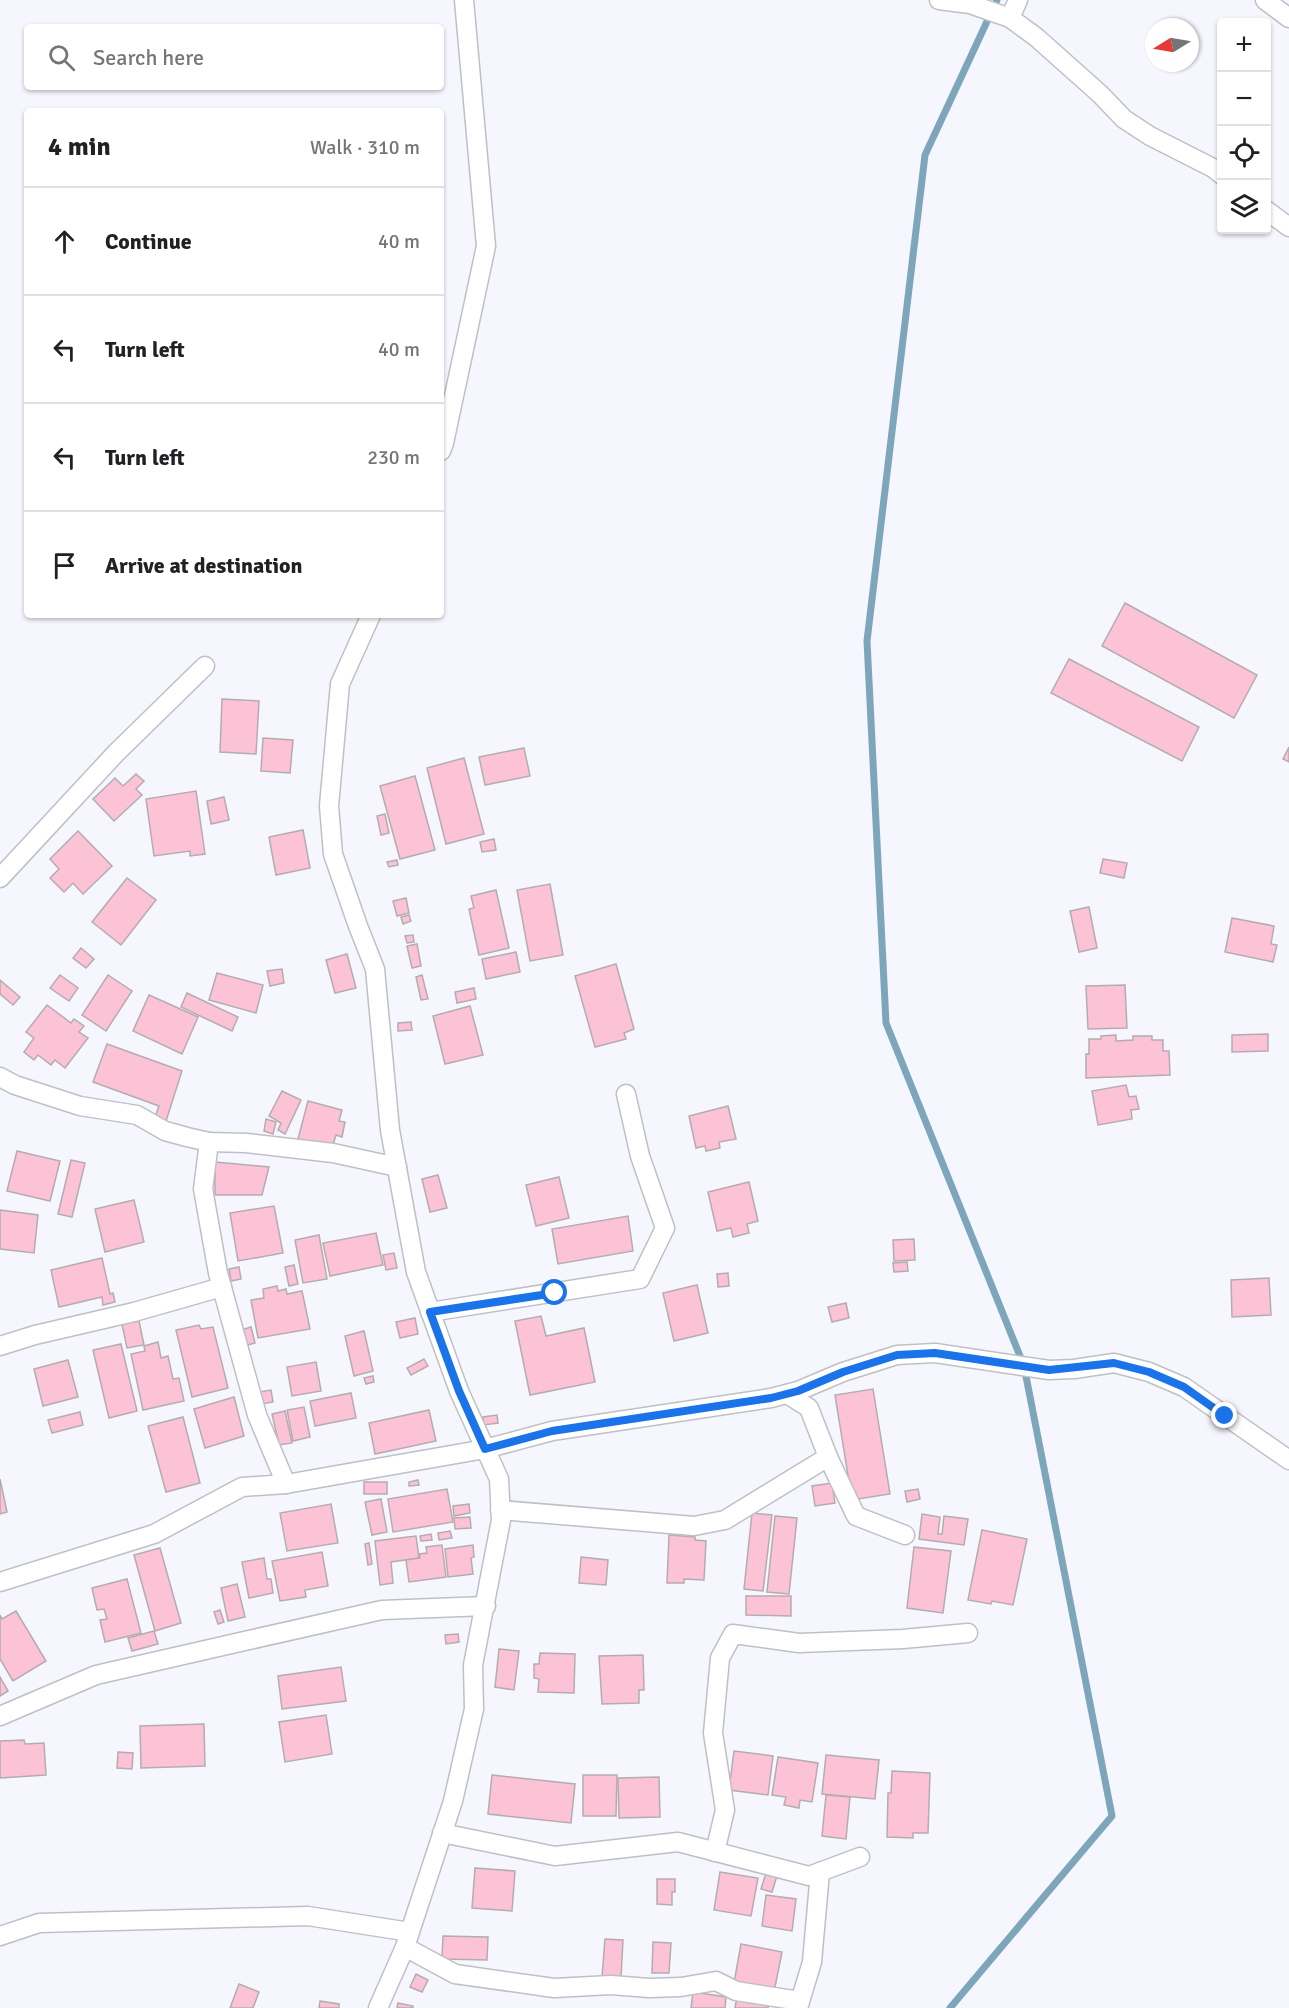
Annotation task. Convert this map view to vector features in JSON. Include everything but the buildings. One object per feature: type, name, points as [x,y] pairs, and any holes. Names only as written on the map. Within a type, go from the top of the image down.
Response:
[{"type":"street","points":[[444,442],[486,246],[464,0]]},
{"type":"street","points":[[939,0],[970,4],[1010,18],[1043,43],[1100,94],[1124,119],[1150,136],[1217,172]]},
{"type":"street","points":[[1010,18],[1018,0]]},
{"type":"street","points":[[1265,0],[1289,18]]},
{"type":"street","points":[[1271,214],[1289,227]]},
{"type":"street","points":[[370,618],[340,684],[329,806],[333,854],[375,969],[390,1130],[416,1272],[459,1391],[498,1479],[501,1520],[473,1665],[474,1709],[453,1801],[408,1940],[378,2008]]},
{"type":"street","points":[[0,878],[116,753],[205,666]]},
{"type":"street","points":[[5,1083],[80,1106],[137,1115],[165,1131],[209,1142],[246,1143],[333,1153],[397,1167]]},
{"type":"street","points":[[430,1312],[640,1279],[665,1228],[640,1156],[626,1094]]},
{"type":"street","points":[[209,1142],[203,1189],[222,1287],[257,1415],[286,1484]]},
{"type":"street","points":[[0,1346],[222,1287]]},
{"type":"street","points":[[0,1582],[154,1534],[242,1487],[286,1484],[485,1449],[552,1431],[771,1398],[897,1355],[935,1353],[1049,1370],[1114,1363],[1149,1372],[1184,1387],[1289,1460]]},
{"type":"street","points":[[787,1394],[809,1408],[828,1457],[856,1516],[905,1535]]},
{"type":"street","points":[[500,1510],[694,1526],[725,1520],[828,1457]]},
{"type":"street","points":[[0,1716],[96,1675],[238,1642],[382,1610],[486,1606]]},
{"type":"street","points":[[715,1852],[725,1810],[713,1733],[720,1658],[733,1634],[799,1643],[903,1639],[968,1633]]},
{"type":"street","points":[[442,1833],[555,1856],[678,1842],[809,1876],[860,1857]]},
{"type":"street","points":[[0,1936],[39,1923],[308,1916],[408,1940],[455,1974],[554,1988],[611,1985],[649,1988],[681,1987],[716,1981],[736,1991],[799,2004],[812,1962],[820,1872]]},
{"type":"waterway","points":[[950,2008],[1112,1816],[1024,1366],[886,1023],[867,641],[925,155],[997,0]]},
{"type":"route","points":[[555,1293],[430,1312],[459,1391],[485,1449],[552,1431],[771,1398],[798,1391],[843,1372],[897,1355],[935,1353],[1049,1370],[1114,1363],[1149,1372],[1184,1387],[1225,1416]]}]
